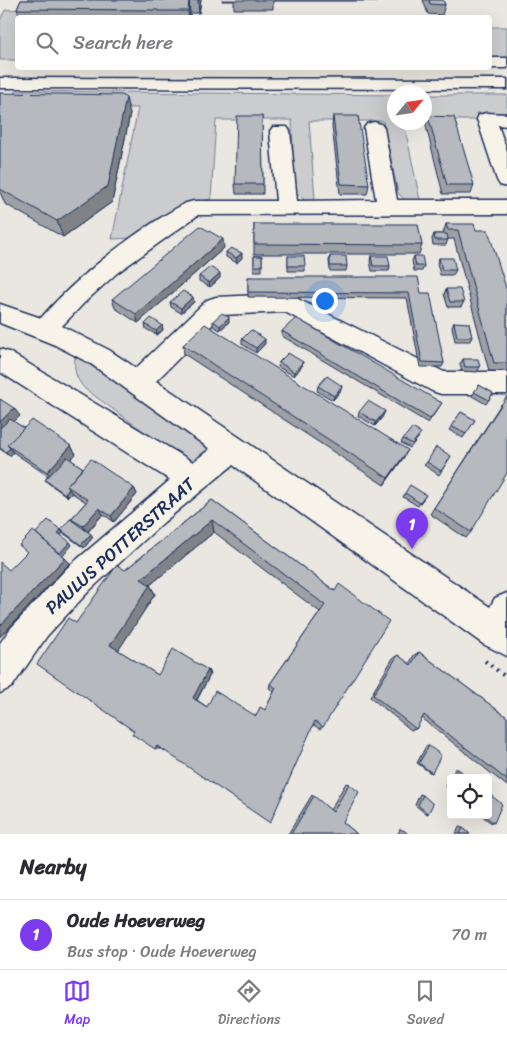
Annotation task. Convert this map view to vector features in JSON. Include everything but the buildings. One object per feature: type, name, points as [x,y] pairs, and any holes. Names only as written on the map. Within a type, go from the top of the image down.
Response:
[{"type":"main road","points":[[492,63],[507,63]]},
{"type":"main road","points":[[0,83],[507,84]]},
{"type":"main road","points":[[507,120],[486,119],[507,179]]},
{"type":"main road","points":[[374,128],[388,209]]},
{"type":"main road","points":[[280,131],[286,208]]},
{"type":"main road","points":[[46,329],[82,289],[181,215],[194,208],[388,209],[507,207]]},
{"type":"main road","points":[[137,383],[216,306],[288,303],[441,383],[507,383]]},
{"type":"main road","points":[[0,313],[46,329],[73,341],[232,449],[503,627]]},
{"type":"main road","points":[[0,359],[193,478]]},
{"type":"main road","name":"PAULUS POTTERSTRAAT","points":[[0,675],[34,626],[69,587],[193,478],[232,449]]},
{"type":"shaded area","points":[[25,9],[23,15],[15,15],[15,60],[0,60],[0,21],[5,10]]},
{"type":"shaded area","points":[[492,27],[507,27],[507,58],[492,58]]},
{"type":"shaded area","points":[[16,91],[387,95],[387,130],[405,130],[420,200],[405,200],[398,193],[383,121],[309,121],[315,199],[303,199],[294,190],[292,120],[216,120],[211,199],[191,203],[135,238],[112,239],[138,108],[9,108]]},
{"type":"shaded area","points":[[432,95],[507,95],[507,113],[477,113],[479,120],[432,120]]},
{"type":"shaded area","points":[[75,356],[130,389],[210,449],[191,464],[182,459],[85,389],[76,374]]},
{"type":"place","name":"Oude Hoeverweg","points":[[412,549]]}]
